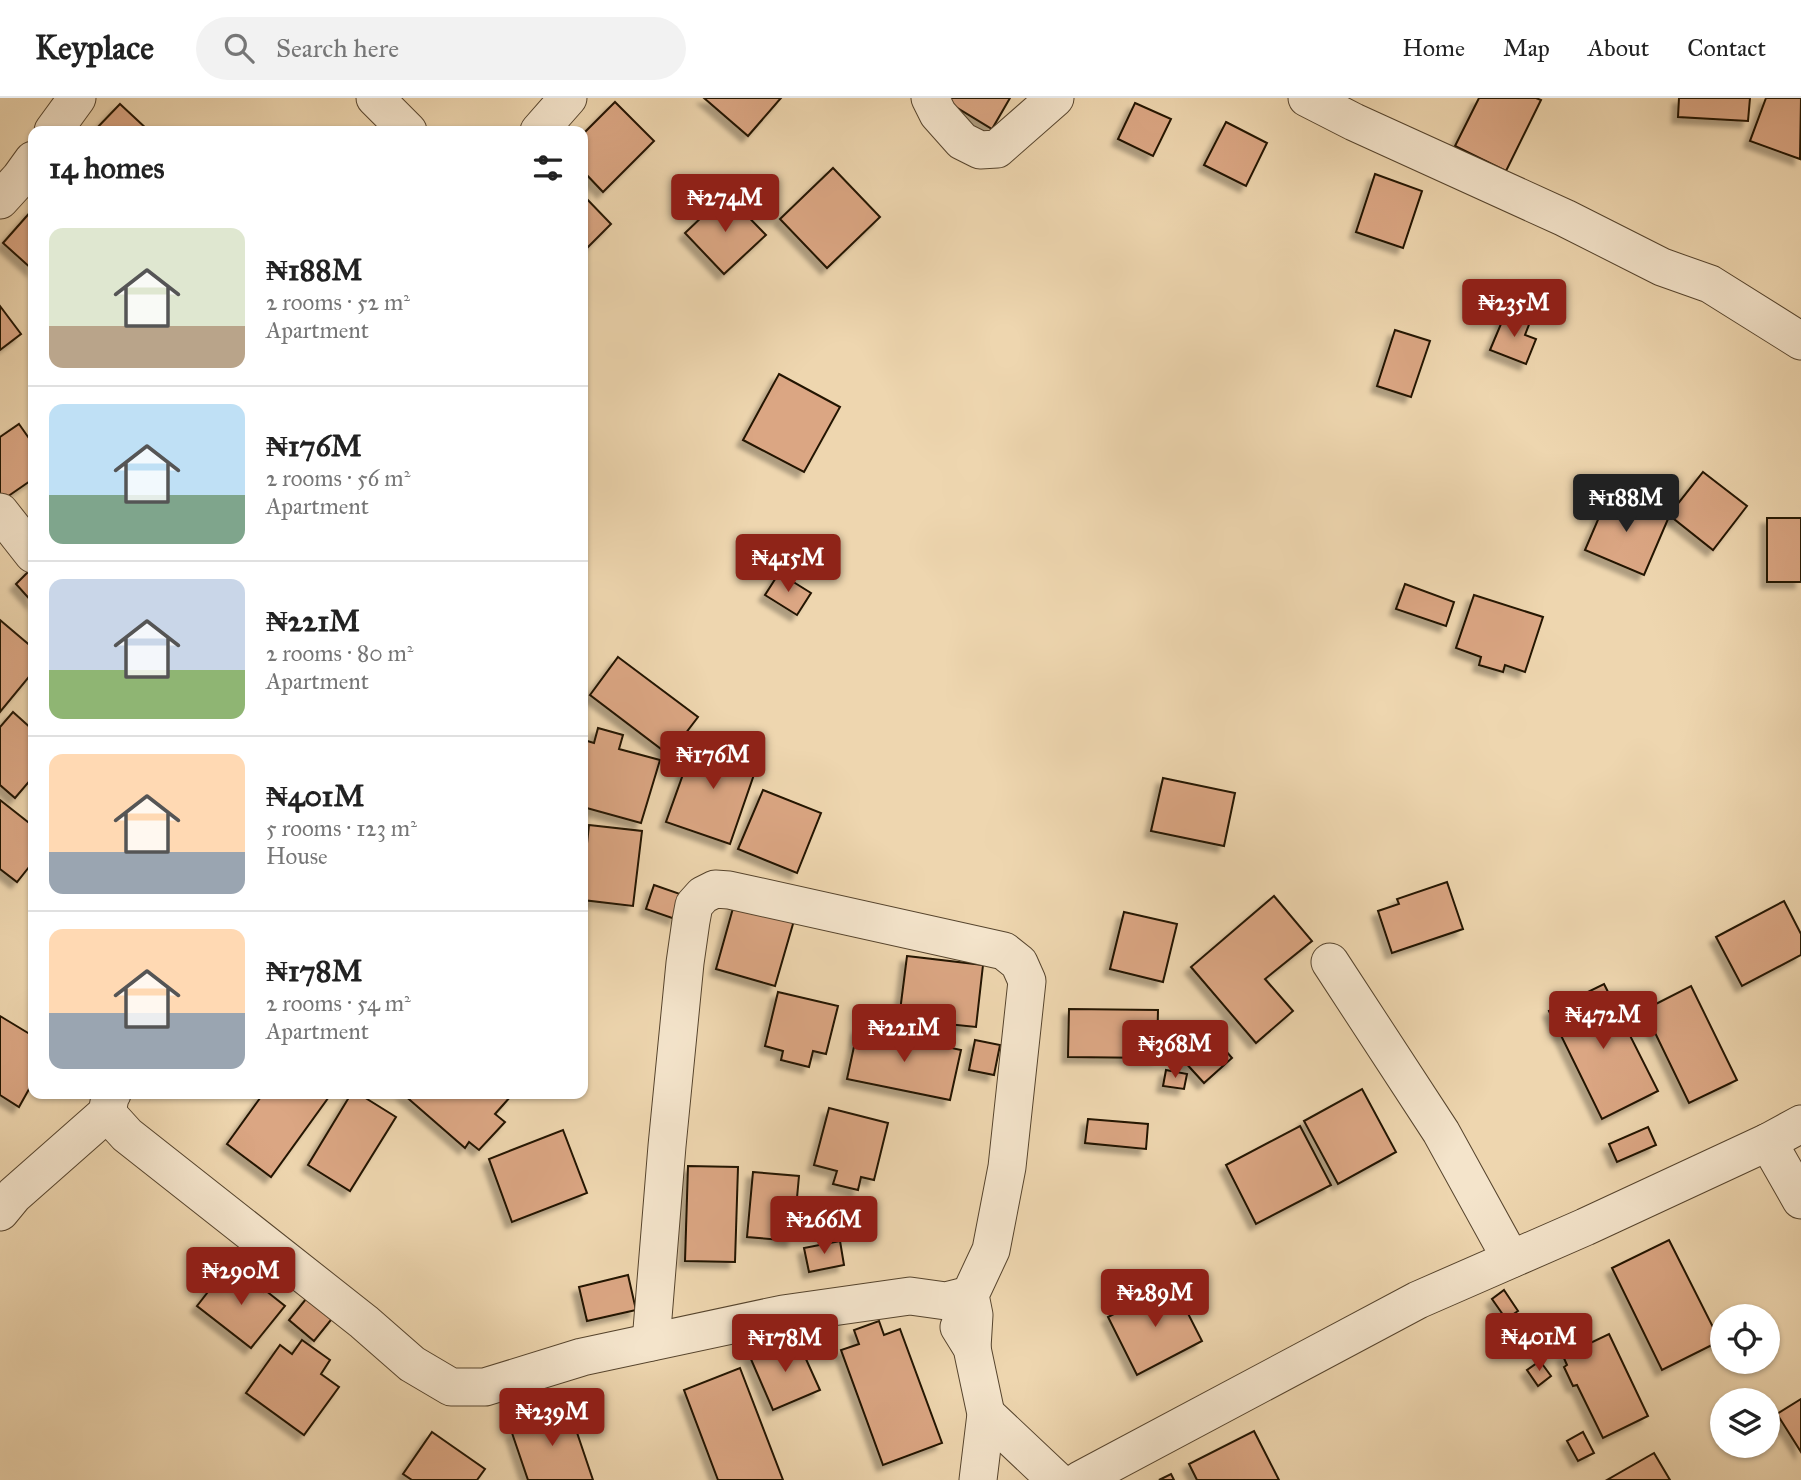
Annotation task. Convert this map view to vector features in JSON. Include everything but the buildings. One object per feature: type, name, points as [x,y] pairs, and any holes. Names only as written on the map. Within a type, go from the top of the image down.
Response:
[{"type":"street","points":[[57,126],[77,98]]},
{"type":"street","points":[[374,98],[403,126]]},
{"type":"street","points":[[543,126],[568,98]]},
{"type":"street","points":[[930,98],[938,114],[962,141],[980,150],[997,149],[1055,98]]},
{"type":"street","points":[[1307,98],[1565,218],[1662,267],[1710,284],[1801,341]]},
{"type":"street","points":[[0,200],[28,167]]},
{"type":"street","points":[[0,512],[28,548]]},
{"type":"street","points":[[651,1342],[685,963],[694,905],[703,895],[715,889],[1004,951],[1019,962],[1027,981],[1007,1167],[991,1250],[958,1298]]},
{"type":"street","points":[[1330,962],[1441,1132],[1511,1259]]},
{"type":"street","points":[[0,1212],[14,1195],[109,1103],[127,1135],[364,1322],[412,1364],[451,1387],[485,1387],[582,1357],[783,1314],[910,1296],[958,1298]]},
{"type":"street","points":[[1080,1480],[1418,1300],[1584,1227],[1768,1142],[1801,1124]]},
{"type":"street","points":[[1768,1142],[1801,1200]]},
{"type":"street","points":[[958,1298],[986,1414],[978,1480]]},
{"type":"street","points":[[986,1414],[1056,1480]]}]
